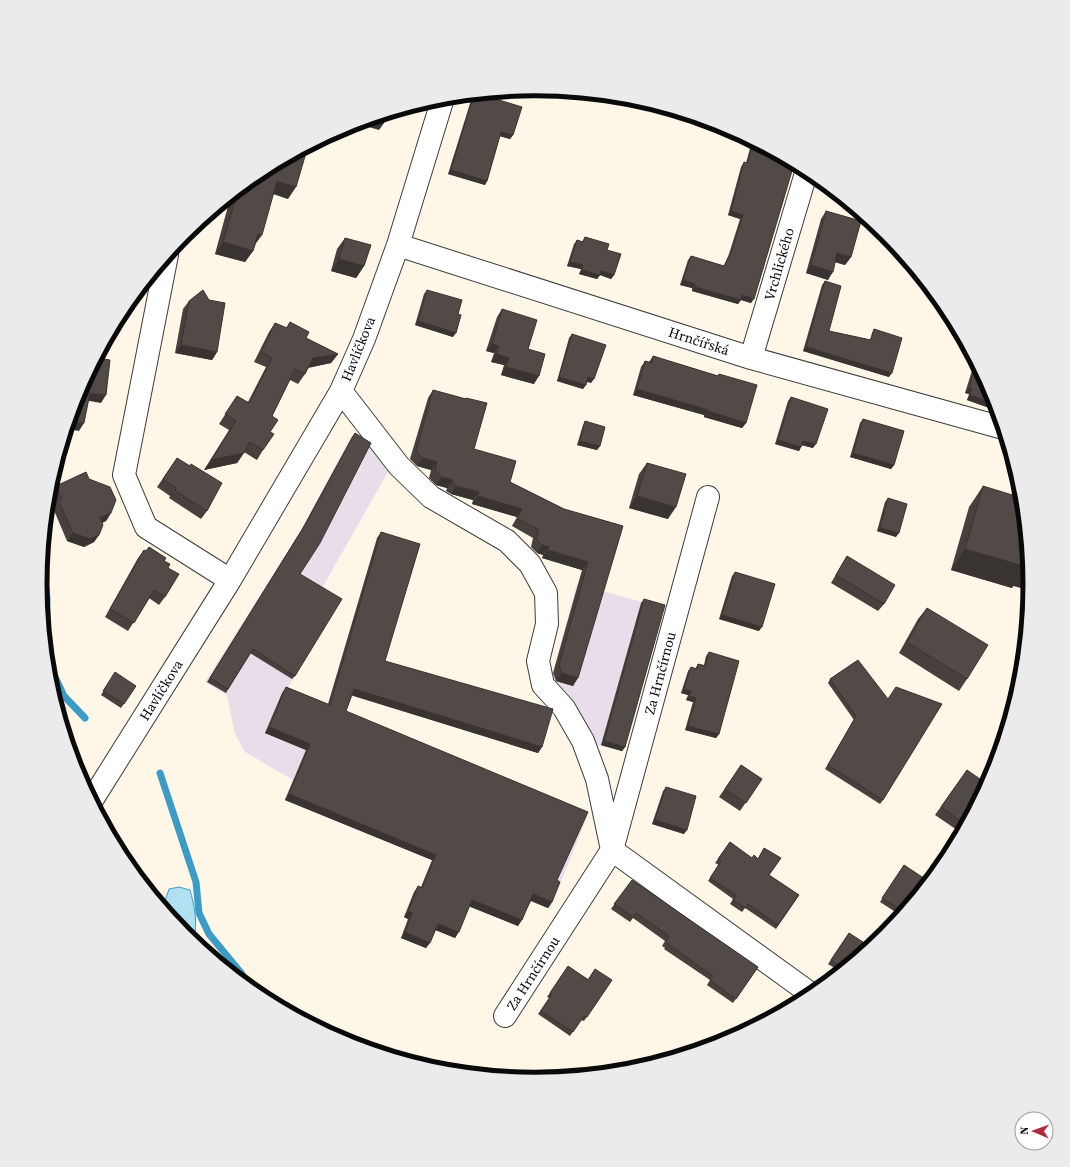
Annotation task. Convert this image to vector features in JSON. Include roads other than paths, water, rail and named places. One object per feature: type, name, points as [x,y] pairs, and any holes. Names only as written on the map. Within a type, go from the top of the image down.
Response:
[{"type":"street","name":"Havlíčkova","points":[[95,795],[230,580],[341,391],[364,339],[398,245],[441,105]]},
{"type":"street","name":"Vrchlického","points":[[751,358],[804,177]]},
{"type":"street","name":"Hrnčířská","points":[[398,245],[751,358],[997,426]]},
{"type":"street","points":[[165,266],[124,475],[146,527],[230,580]]},
{"type":"street","points":[[341,391],[399,466],[431,497],[507,541],[530,564],[546,594],[547,624],[538,661],[543,685],[564,708],[583,741],[597,779],[612,850],[805,990]]},
{"type":"street","name":"Za Hrnčírnou","points":[[505,1016],[612,850],[708,497]]},
{"type":"water","points":[[179,887],[190,890],[195,917],[196,927],[195,933],[165,901],[169,889]]},
{"type":"waterway","points":[[56,679],[64,696],[85,718]]},
{"type":"waterway","points":[[160,773],[196,882],[199,913],[209,934],[242,973]]}]
